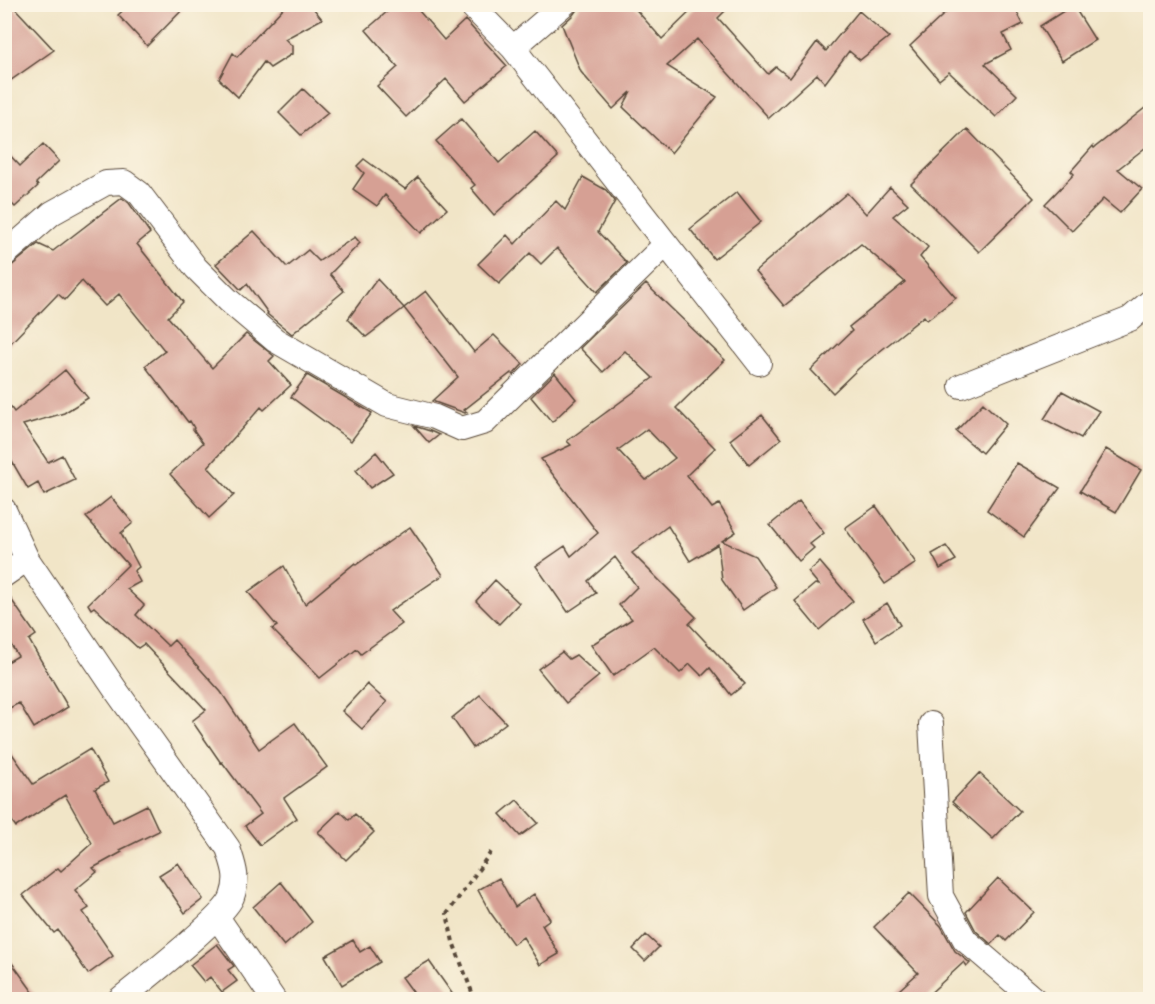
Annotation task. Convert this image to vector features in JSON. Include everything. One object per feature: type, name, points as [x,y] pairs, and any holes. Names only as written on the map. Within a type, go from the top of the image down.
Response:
[{"type":"street","points":[[470,4],[513,48],[759,363]]},
{"type":"street","points":[[513,48],[564,4]]},
{"type":"street","points":[[4,255],[52,213],[106,183],[124,182],[139,193],[196,268],[228,300],[275,340],[387,405],[435,417],[462,429],[485,422],[666,244]]},
{"type":"street","points":[[961,386],[1130,320],[1150,302]]},
{"type":"street","points":[[4,510],[27,559],[115,689],[228,848],[237,875],[231,899],[216,917],[119,999]]},
{"type":"street","points":[[4,574],[27,559]]},
{"type":"street","points":[[930,724],[941,896],[964,940],[1035,999]]},
{"type":"street","points":[[216,917],[274,999]]},
{"type":"path","points":[[476,999],[453,942],[447,914],[490,852]]},
{"type":"building","points":[[4,4],[11,4],[54,50],[4,85]]},
{"type":"building","points":[[130,4],[188,4],[147,46],[118,15]]},
{"type":"building","points":[[287,4],[310,4],[322,19],[285,39],[292,46],[292,54],[270,68],[264,62],[238,97],[219,79],[233,53],[237,57]]},
{"type":"building","points":[[396,4],[413,4],[444,40],[465,20],[507,66],[465,101],[446,79],[406,117],[377,86],[398,67],[366,30]]},
{"type":"building","points":[[581,4],[631,4],[662,39],[698,4],[732,4],[718,18],[768,74],[776,67],[790,78],[817,42],[826,51],[859,11],[889,37],[860,60],[849,51],[825,83],[817,74],[769,118],[697,39],[667,66],[717,97],[671,153],[623,107],[631,92],[613,109],[581,72],[562,25]]},
{"type":"building","points":[[955,4],[1013,4],[1023,24],[1003,34],[1011,50],[985,64],[1017,95],[996,117],[949,72],[939,80],[910,46]]},
{"type":"building","points":[[1073,5],[1095,40],[1062,61],[1040,26]]},
{"type":"building","points":[[303,89],[328,113],[301,135],[279,113]]},
{"type":"building","points":[[1150,104],[1150,144],[1118,169],[1142,189],[1120,213],[1103,199],[1072,231],[1045,204],[1074,174],[1071,171],[1093,146],[1094,148]]},
{"type":"building","points":[[461,119],[499,163],[535,131],[558,157],[494,215],[471,188],[475,185],[436,141]]},
{"type":"building","points":[[967,129],[1034,198],[979,252],[911,184]]},
{"type":"building","points":[[43,144],[59,161],[36,183],[38,186],[15,207],[4,196],[4,149],[20,166]]},
{"type":"building","points":[[364,159],[405,189],[418,177],[447,209],[421,233],[385,195],[377,206],[353,189],[364,173],[357,166]]},
{"type":"building","points":[[583,177],[606,190],[615,201],[598,232],[627,263],[597,292],[557,248],[541,264],[530,253],[499,284],[478,264],[507,235],[515,244],[556,201],[565,210]]},
{"type":"building","points":[[890,187],[908,204],[893,216],[928,247],[920,257],[956,298],[927,320],[924,316],[859,368],[833,393],[811,370],[852,331],[849,327],[905,282],[861,244],[784,306],[755,271],[847,193],[866,214]]},
{"type":"building","points":[[737,192],[761,222],[714,259],[690,229]]},
{"type":"building","points":[[122,198],[129,203],[150,233],[137,244],[183,302],[168,317],[212,368],[246,334],[274,356],[269,361],[291,385],[264,410],[261,407],[208,467],[234,495],[209,518],[170,474],[203,443],[190,421],[188,422],[145,366],[165,351],[119,294],[105,306],[82,281],[65,300],[58,294],[4,350],[4,272],[38,244],[53,251]]},
{"type":"building","points":[[254,231],[287,267],[308,250],[319,261],[355,237],[360,243],[330,274],[344,291],[292,334],[267,314],[247,284],[241,290],[216,264]]},
{"type":"building","points":[[377,279],[404,308],[366,337],[348,319]]},
{"type":"building","points":[[646,284],[725,360],[676,408],[715,448],[687,475],[712,508],[719,504],[736,532],[722,541],[755,556],[776,587],[743,610],[722,580],[718,544],[690,561],[668,526],[632,553],[696,617],[689,624],[745,684],[731,695],[710,668],[702,676],[690,664],[680,673],[654,647],[613,676],[591,645],[632,619],[619,605],[637,587],[615,557],[588,581],[596,593],[568,612],[536,566],[565,546],[571,556],[598,533],[541,459],[571,445],[567,441],[653,378],[625,351],[603,372],[580,348]],"holes":[[[647,429],[675,458],[646,480],[618,450]]]},
{"type":"building","points":[[426,291],[474,352],[494,335],[523,364],[513,375],[511,373],[464,410],[467,412],[465,413],[432,401],[458,377],[404,308]]},
{"type":"building","points":[[65,370],[88,398],[64,413],[23,425],[48,462],[62,455],[75,480],[44,495],[38,483],[28,489],[4,448],[4,398],[14,412]]},
{"type":"building","points":[[555,373],[576,399],[552,422],[531,397]]},
{"type":"building","points":[[307,375],[372,413],[351,441],[291,397]]},
{"type":"building","points":[[1062,391],[1099,411],[1081,438],[1044,419]]},
{"type":"building","points":[[983,403],[1006,424],[982,453],[956,431]]},
{"type":"building","points":[[762,415],[781,439],[749,465],[730,440]]},
{"type":"building","points":[[414,426],[430,431],[439,435],[429,443]]},
{"type":"building","points":[[1106,449],[1141,470],[1116,512],[1080,491]]},
{"type":"building","points":[[376,452],[393,473],[370,488],[356,470]]},
{"type":"building","points":[[1017,463],[1060,488],[1024,537],[987,510]]},
{"type":"building","points":[[111,497],[133,523],[121,533],[139,567],[134,571],[140,582],[127,589],[144,605],[136,615],[168,646],[174,640],[221,692],[259,749],[295,723],[327,767],[284,798],[297,818],[260,845],[245,826],[261,814],[192,721],[206,710],[144,644],[138,648],[88,604],[128,565],[86,517]]},
{"type":"building","points":[[799,501],[824,533],[810,544],[814,548],[799,561],[770,525]]},
{"type":"building","points":[[876,506],[916,563],[885,584],[845,528]]},
{"type":"building","points":[[410,527],[443,575],[390,611],[402,624],[361,654],[357,649],[320,678],[272,629],[277,626],[248,592],[284,566],[305,604],[355,563],[356,565]]},
{"type":"building","points":[[946,546],[956,560],[940,569],[932,554]]},
{"type":"building","points":[[820,562],[853,601],[819,630],[795,601],[815,584],[819,585],[808,572]]},
{"type":"building","points":[[495,580],[519,603],[499,624],[476,601]]},
{"type":"building","points":[[4,589],[36,635],[29,640],[68,707],[34,728],[19,703],[4,711],[4,664],[18,656],[4,634]]},
{"type":"building","points":[[887,603],[900,625],[876,641],[863,619]]},
{"type":"building","points":[[562,652],[569,659],[576,655],[599,676],[566,703],[538,669]]},
{"type":"building","points":[[367,684],[387,702],[362,729],[342,711]]},
{"type":"building","points":[[480,695],[506,723],[473,748],[452,718]]},
{"type":"building","points":[[4,742],[33,784],[90,749],[108,782],[95,789],[113,822],[147,805],[159,831],[120,850],[122,852],[93,868],[97,872],[75,890],[89,908],[83,912],[113,956],[88,974],[58,930],[54,933],[23,895],[58,868],[61,871],[92,843],[65,795],[16,827],[4,810]]},
{"type":"building","points":[[979,773],[1020,811],[993,839],[952,802]]},
{"type":"building","points":[[517,800],[538,823],[520,836],[500,814]]},
{"type":"building","points":[[340,811],[349,820],[355,814],[374,832],[346,860],[318,832]]},
{"type":"building","points":[[178,863],[203,899],[185,913],[159,875]]},
{"type":"building","points":[[499,878],[515,907],[534,894],[550,919],[542,925],[559,954],[540,965],[523,937],[513,944],[490,912],[478,890]]},
{"type":"building","points":[[998,878],[1034,912],[1006,941],[1000,935],[991,944],[976,931],[966,912]]},
{"type":"building","points":[[281,882],[312,922],[284,946],[253,907]]},
{"type":"building","points":[[909,893],[941,926],[955,951],[970,963],[967,966],[964,962],[924,999],[889,999],[918,973],[874,927]]},
{"type":"building","points":[[646,935],[659,947],[645,961],[633,949]]},
{"type":"building","points":[[353,940],[360,952],[370,946],[380,962],[342,985],[325,956]]},
{"type":"building","points":[[217,944],[234,966],[228,970],[237,981],[222,992],[210,977],[204,982],[190,965]]},
{"type":"building","points":[[4,952],[38,999],[4,999]]},
{"type":"building","points":[[429,961],[456,999],[418,999],[402,977]]}]
